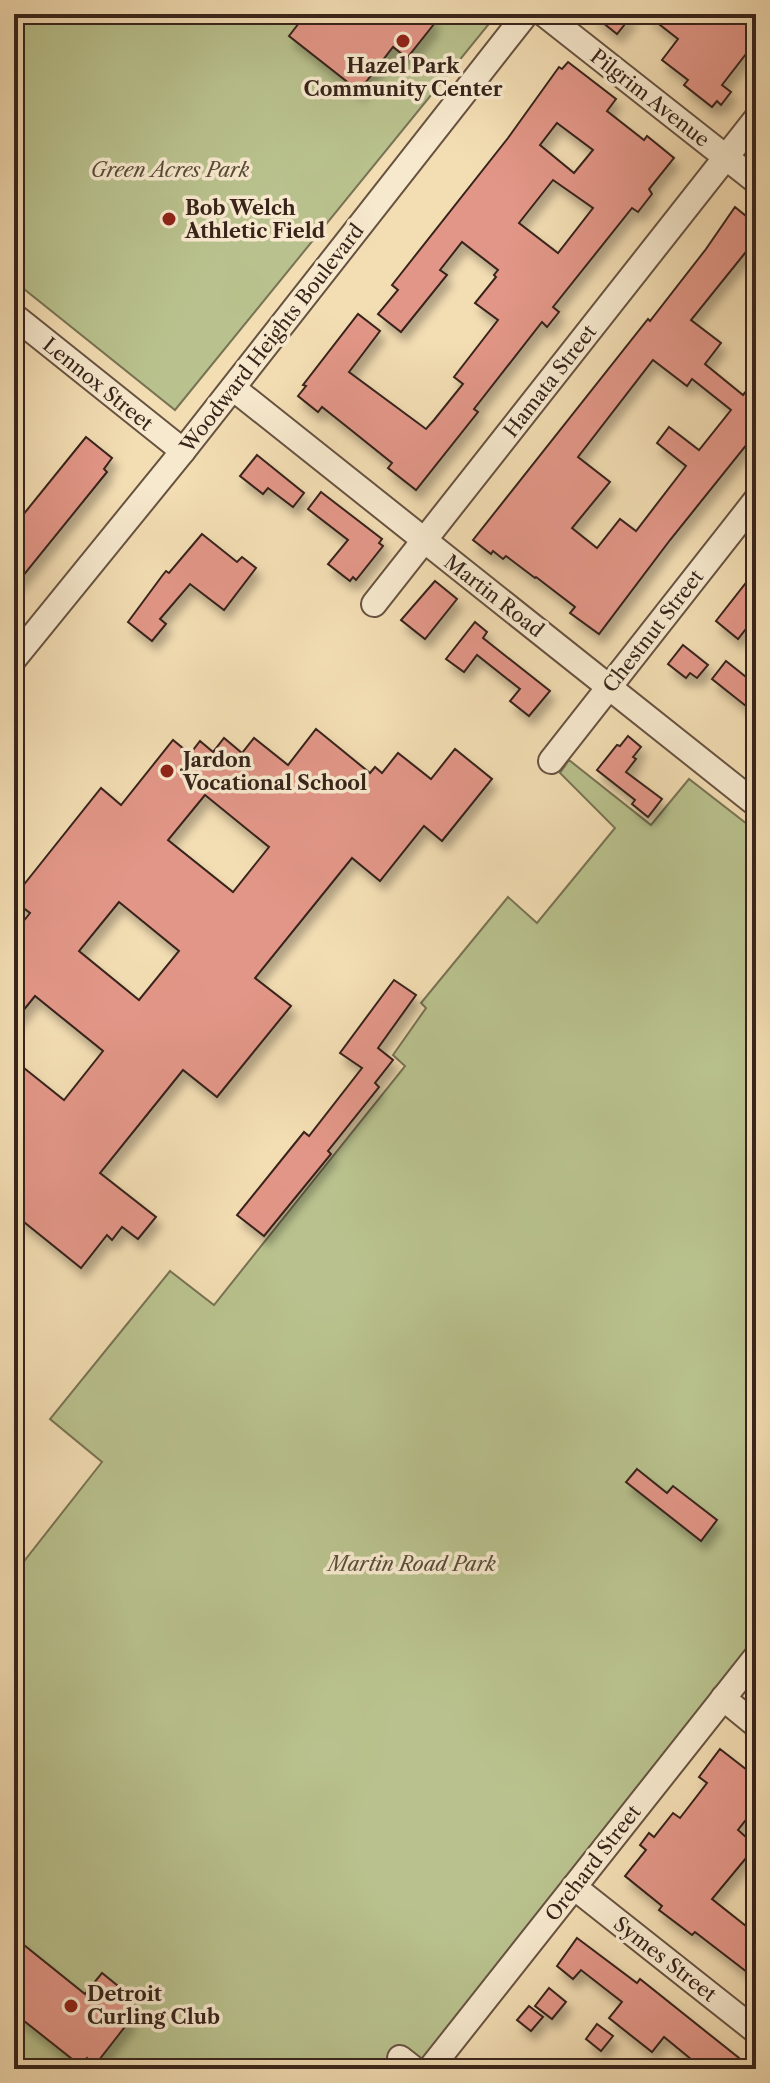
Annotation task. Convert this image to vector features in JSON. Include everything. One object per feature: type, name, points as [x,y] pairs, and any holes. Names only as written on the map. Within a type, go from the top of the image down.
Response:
[{"type":"street","name":"Woodward Heights Boulevard","points":[[14,659],[183,451],[526,14]]},
{"type":"street","name":"Pilgrim Avenue","points":[[544,14],[756,181]]},
{"type":"street","name":"Hamata Street","points":[[374,604],[756,119]]},
{"type":"street","name":"Lennox Street","points":[[14,316],[183,451]]},
{"type":"street","name":"Martin Road","points":[[233,388],[756,804]]},
{"type":"street","name":"Chestnut Street","points":[[551,761],[756,500]]},
{"type":"street","name":"Orchard Street","points":[[430,2069],[756,1657]]},
{"type":"street","points":[[723,1698],[756,1725]]},
{"type":"street","name":"Symes Street","points":[[574,1887],[756,2031]]},
{"type":"green space","name":"Green Acres Park","points":[[14,14],[497,14],[175,410],[14,281]]},
{"type":"green space","name":"Martin Road Park","points":[[569,760],[651,825],[689,779],[756,831],[756,1656],[429,2069],[382,2069],[377,2065],[373,2069],[14,2069],[14,1574],[102,1462],[50,1419],[170,1271],[214,1305],[405,1066],[393,1055],[426,1008],[421,1003],[508,897],[537,923],[615,828],[560,773]]},
{"type":"building","points":[[306,14],[434,14],[429,20],[434,24],[407,58],[393,47],[359,91],[289,36]]},
{"type":"building","points":[[592,14],[633,14],[617,34]]},
{"type":"building","points":[[646,14],[756,14],[756,41],[722,85],[731,92],[721,105],[717,101],[712,107],[684,85],[688,80],[662,60],[678,39]]},
{"type":"building","points":[[568,62],[616,99],[607,111],[644,140],[647,136],[674,158],[649,189],[652,194],[638,212],[632,208],[553,307],[559,312],[547,327],[542,322],[474,409],[478,412],[416,490],[388,468],[392,463],[351,430],[322,407],[318,412],[298,396],[306,386],[303,385],[358,314],[380,331],[349,372],[426,429],[434,420],[463,384],[454,377],[498,320],[475,303],[498,270],[462,242],[440,270],[447,275],[401,332],[378,314],[398,290],[392,285],[508,138],[559,67],[562,69]],"holes":[[[557,123],[593,150],[574,173],[540,145]],[[553,180],[593,208],[558,253],[519,223]]]},
{"type":"building","points":[[735,207],[752,221],[749,225],[756,230],[756,262],[745,253],[691,320],[721,343],[705,364],[743,395],[756,379],[756,433],[599,634],[570,613],[575,607],[536,577],[506,556],[503,559],[493,551],[491,554],[473,540],[706,249]],"holes":[[[653,360],[687,386],[692,379],[731,410],[699,450],[669,427],[657,443],[686,466],[636,531],[620,519],[597,548],[572,528],[610,482],[578,457]]]},
{"type":"building","points":[[86,437],[112,458],[104,469],[107,472],[14,587],[14,526]]},
{"type":"building","points":[[257,455],[304,493],[293,507],[268,488],[263,494],[240,476]]},
{"type":"building","points":[[321,492],[382,539],[379,543],[383,546],[356,580],[353,577],[350,581],[328,564],[348,540],[308,509]]},
{"type":"building","points":[[202,534],[237,562],[242,557],[256,568],[224,610],[190,584],[160,619],[166,624],[152,641],[128,622],[166,571],[169,573]]},
{"type":"building","points":[[756,570],[756,616],[738,639],[716,621]]},
{"type":"building","points":[[435,581],[457,599],[425,639],[401,620]]},
{"type":"building","points":[[475,622],[487,632],[483,638],[550,691],[529,716],[510,701],[520,689],[477,655],[464,672],[446,659]]},
{"type":"building","points":[[683,645],[708,665],[697,678],[690,673],[686,678],[668,664]]},
{"type":"building","points":[[726,661],[756,685],[756,714],[712,679]]},
{"type":"building","points":[[316,729],[370,773],[375,767],[382,773],[398,753],[431,779],[455,749],[492,779],[442,841],[424,826],[380,881],[352,858],[255,978],[291,1006],[217,1097],[183,1070],[100,1173],[156,1217],[138,1239],[122,1227],[112,1240],[107,1235],[81,1268],[14,1214],[14,1060],[64,1100],[103,1051],[35,996],[14,1022],[14,933],[30,913],[14,901],[14,897],[101,788],[121,805],[173,740],[190,754],[200,741],[213,752],[224,738],[242,753],[254,738],[288,765]],"holes":[[[205,795],[269,847],[233,892],[168,840]],[[119,902],[179,951],[139,1000],[79,951]]]},
{"type":"building","points":[[628,736],[641,747],[626,772],[662,799],[648,817],[632,804],[635,800],[597,770]]},
{"type":"building","points":[[394,980],[416,995],[378,1048],[393,1060],[375,1083],[379,1087],[328,1151],[331,1154],[264,1236],[237,1215],[304,1132],[309,1136],[362,1068],[340,1053]]},
{"type":"building","points":[[637,1469],[667,1493],[673,1486],[717,1520],[701,1541],[626,1482]]},
{"type":"building","points":[[720,1749],[756,1777],[756,1807],[738,1830],[756,1846],[712,1899],[756,1934],[756,1979],[695,1932],[692,1935],[659,1910],[662,1906],[625,1876],[646,1850],[640,1845],[649,1833],[654,1837],[673,1813],[680,1818],[707,1783],[699,1777]]},
{"type":"building","name":"Detroit Curling Club","points":[[14,1937],[85,1994],[102,1973],[134,1999],[123,2013],[131,2019],[95,2065],[87,2058],[81,2066],[14,2013]]},
{"type":"building","points":[[577,1938],[637,1983],[640,1979],[739,2058],[730,2069],[703,2069],[664,2037],[652,2052],[609,2018],[622,2002],[581,1970],[573,1979],[557,1966]]},
{"type":"building","points":[[549,1988],[566,2002],[552,2019],[535,2006]]},
{"type":"building","points":[[529,2006],[543,2017],[531,2031],[517,2020]]},
{"type":"building","points":[[597,2024],[613,2036],[601,2051],[586,2039]]},
{"type":"place","name":"Hazel Park Community Center","points":[[403,41]]},
{"type":"place","name":"Bob Welch Athletic Field","points":[[169,219]]},
{"type":"place","name":"Jardon Vocational School","points":[[167,771]]},
{"type":"place","name":"Detroit Curling Club","points":[[71,2006]]}]
